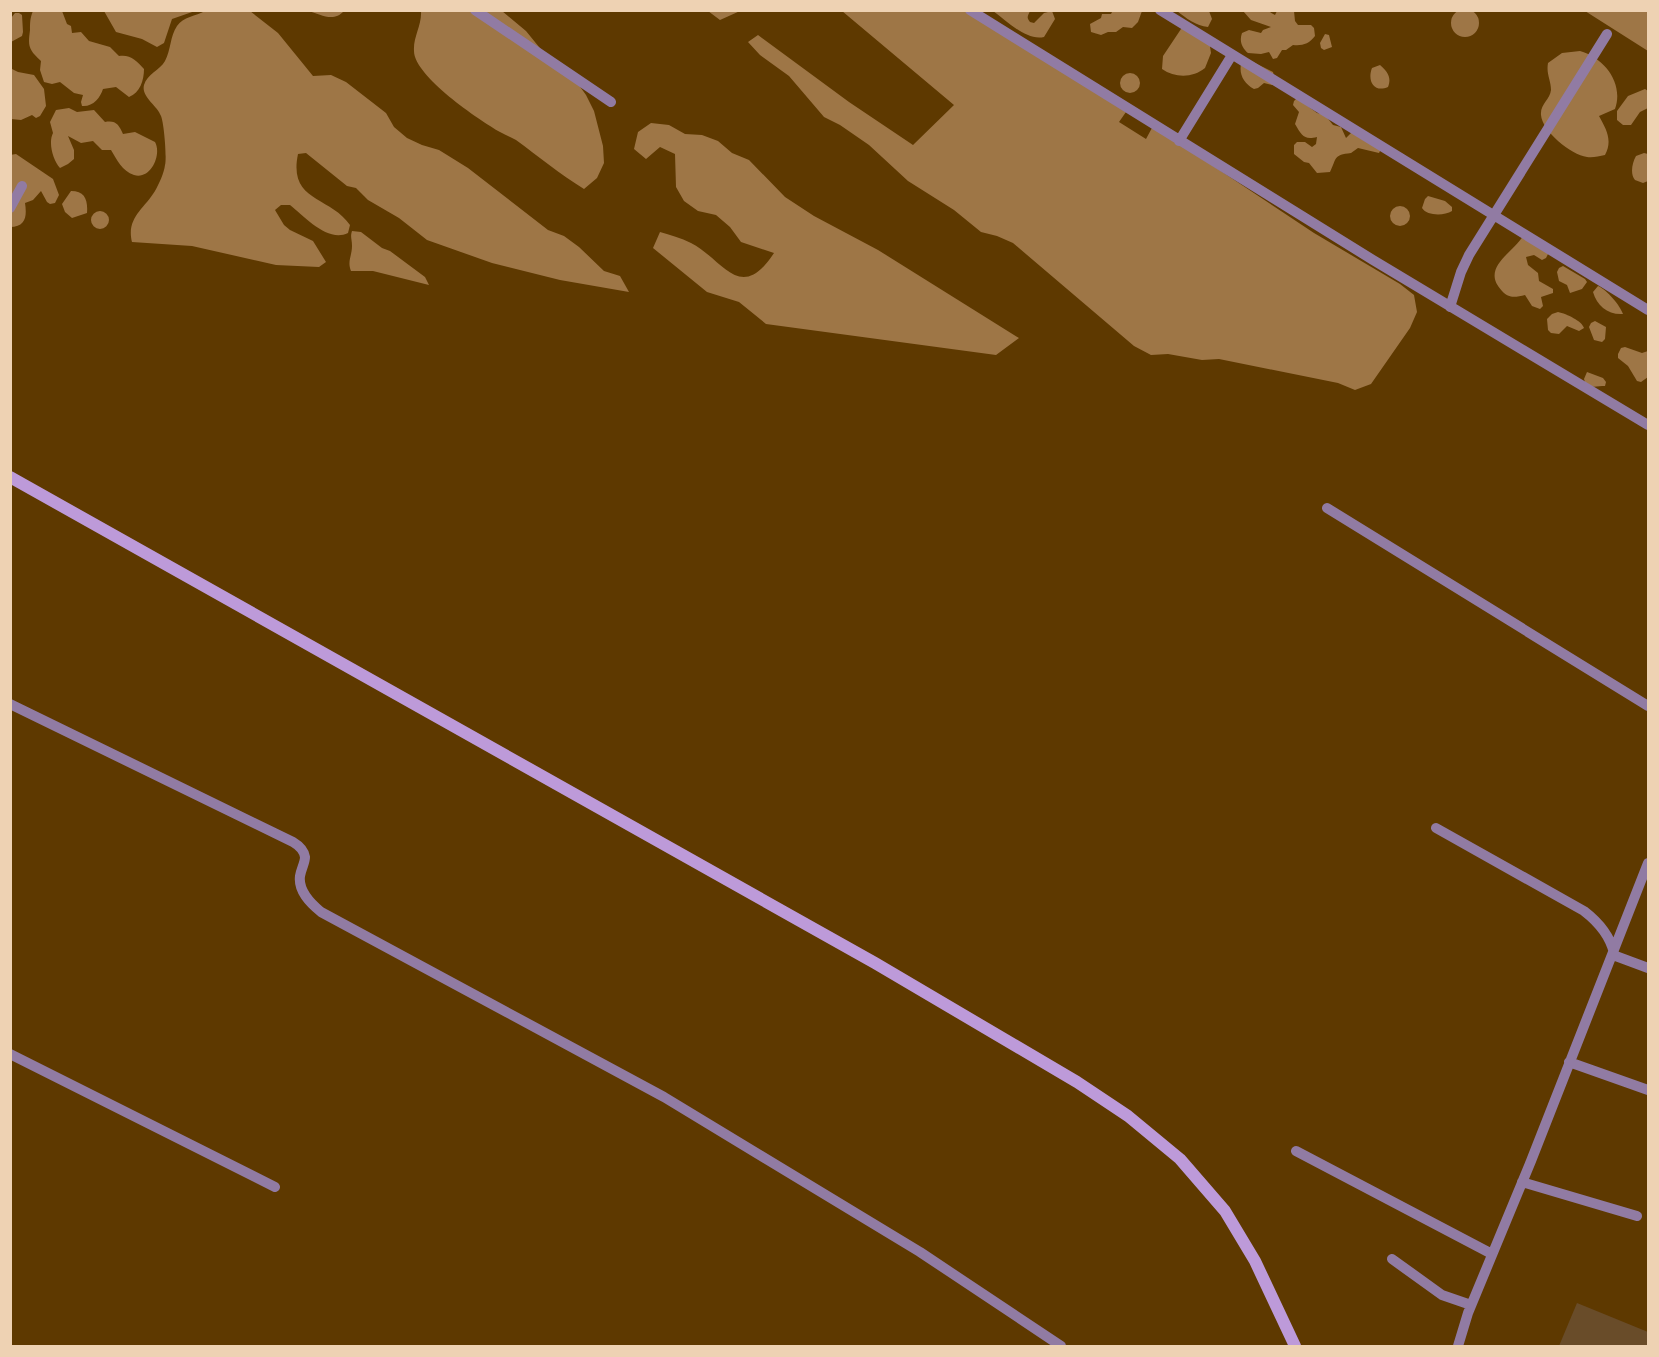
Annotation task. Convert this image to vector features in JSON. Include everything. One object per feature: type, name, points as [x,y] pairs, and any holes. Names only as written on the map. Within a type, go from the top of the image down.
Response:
[{"type":"street","points":[[475,10],[610,102]]},
{"type":"street","points":[[970,10],[1450,308],[1648,425]]},
{"type":"street","points":[[1160,10],[1648,310]]},
{"type":"street","points":[[1450,308],[1465,264],[1493,215],[1607,34]]},
{"type":"street","points":[[1179,141],[1232,55]]},
{"type":"street","points":[[10,207],[22,186]]},
{"type":"street","points":[[10,477],[875,963],[1077,1082],[1128,1116],[1180,1159],[1225,1211],[1255,1262],[1295,1347]]},
{"type":"street","points":[[1327,508],[1648,706]]},
{"type":"street","points":[[10,704],[293,842],[303,850],[305,856],[300,876],[301,886],[308,900],[321,912],[664,1097],[920,1251],[1061,1347]]},
{"type":"street","points":[[1436,828],[1584,911],[1609,940],[1613,954]]},
{"type":"street","points":[[1458,1347],[1471,1305],[1648,863]]},
{"type":"street","points":[[1613,954],[1648,968]]},
{"type":"street","points":[[10,1053],[275,1187]]},
{"type":"street","points":[[1569,1062],[1648,1090]]},
{"type":"street","points":[[1296,1151],[1492,1254]]},
{"type":"street","points":[[1522,1182],[1637,1216]]},
{"type":"street","points":[[1392,1259],[1442,1294],[1471,1305]]},
{"type":"shaded area","points":[[1465,9],[1475,13],[1479,23],[1475,33],[1465,37],[1455,33],[1451,23],[1455,13]]},
{"type":"shaded area","points":[[1113,10],[1142,11],[1138,22],[1132,28],[1123,27],[1116,32],[1101,35],[1091,32],[1090,24],[1101,18],[1102,14],[1111,14]]},
{"type":"shaded area","points":[[33,11],[62,11],[67,24],[71,26],[72,33],[81,32],[89,41],[110,47],[119,56],[127,56],[136,61],[144,69],[139,89],[129,97],[116,87],[103,89],[96,101],[82,106],[83,95],[74,93],[60,82],[52,84],[44,82],[40,70],[41,61],[31,50],[29,44],[30,20]]},
{"type":"shaded area","points":[[104,11],[195,11],[172,19],[164,43],[157,47],[142,39],[116,32]]},
{"type":"shaded area","points":[[205,11],[250,11],[278,33],[313,76],[331,75],[346,82],[386,113],[394,127],[407,138],[439,150],[468,168],[548,230],[564,236],[579,247],[604,271],[620,276],[629,292],[560,280],[492,263],[427,240],[399,218],[368,200],[356,188],[347,186],[306,153],[298,154],[299,181],[313,197],[342,216],[350,225],[348,233],[333,235],[325,232],[290,205],[281,205],[275,210],[290,230],[313,241],[326,262],[319,267],[276,265],[192,246],[132,242],[134,220],[157,188],[166,161],[162,120],[159,112],[147,97],[144,85],[165,61],[177,26],[186,19]]},
{"type":"shaded area","points":[[308,11],[344,11],[340,15],[331,17]]},
{"type":"shaded area","points":[[421,11],[502,11],[526,31],[548,58],[576,81],[594,111],[603,146],[604,163],[597,178],[584,189],[516,140],[478,118],[424,73],[414,51]]},
{"type":"shaded area","points":[[708,11],[740,11],[720,20]]},
{"type":"shaded area","points":[[842,11],[972,11],[1126,112],[1119,122],[1146,139],[1153,126],[1314,233],[1400,284],[1414,295],[1417,312],[1410,328],[1371,384],[1355,390],[1338,383],[1219,359],[1202,360],[1168,354],[1151,355],[1134,346],[1013,243],[981,232],[954,210],[908,181],[869,145],[824,117],[789,76],[760,55],[748,42],[758,35],[849,102],[913,145],[954,105]]},
{"type":"shaded area","points":[[993,11],[1030,11],[1028,19],[1034,23],[1044,13],[1052,11],[1055,19],[1044,37],[1037,37],[1017,29]]},
{"type":"shaded area","points":[[1177,11],[1209,11],[1212,19],[1208,27],[1199,25]]},
{"type":"shaded area","points":[[1243,11],[1268,11],[1275,15],[1277,11],[1294,11],[1298,25],[1311,25],[1315,36],[1305,44],[1293,45],[1282,50],[1277,58],[1273,59],[1269,52],[1248,53],[1242,44],[1242,33],[1249,30],[1261,33],[1271,27],[1251,20]]},
{"type":"shaded area","points":[[1585,11],[1648,11],[1648,51]]},
{"type":"shaded area","points":[[15,13],[22,15],[23,32],[22,36],[11,42],[11,18]]},
{"type":"shaded area","points":[[1183,26],[1209,40],[1211,53],[1205,68],[1195,74],[1184,76],[1162,69],[1163,56]]},
{"type":"shaded area","points":[[1325,34],[1329,35],[1332,47],[1324,50],[1320,43]]},
{"type":"shaded area","points":[[1580,51],[1589,54],[1604,66],[1610,73],[1617,90],[1615,109],[1599,116],[1608,139],[1605,155],[1589,157],[1573,152],[1552,135],[1546,128],[1541,115],[1551,90],[1548,63],[1562,53]]},
{"type":"shaded area","points":[[1249,60],[1273,72],[1276,84],[1264,83],[1254,89],[1247,84],[1242,75],[1241,64]]},
{"type":"shaded area","points":[[1380,65],[1389,77],[1388,87],[1375,87],[1371,81],[1372,68]]},
{"type":"shaded area","points":[[10,68],[34,75],[44,89],[46,106],[40,116],[36,118],[32,115],[21,120],[11,119]]},
{"type":"shaded area","points":[[1130,73],[1137,76],[1140,83],[1137,90],[1130,93],[1123,90],[1120,83],[1123,76]]},
{"type":"shaded area","points":[[1645,89],[1648,91],[1648,108],[1640,112],[1631,125],[1623,125],[1617,120],[1617,111],[1628,96]]},
{"type":"shaded area","points":[[1297,98],[1317,113],[1325,115],[1333,125],[1341,127],[1346,138],[1352,132],[1381,149],[1379,153],[1358,148],[1351,153],[1338,156],[1330,172],[1317,173],[1309,163],[1294,154],[1294,145],[1297,142],[1305,142],[1312,147],[1316,144],[1317,137],[1304,136],[1295,124],[1299,112],[1293,105]]},
{"type":"shaded area","points":[[69,108],[77,112],[94,110],[105,122],[117,124],[123,134],[135,132],[155,142],[157,153],[154,165],[145,174],[134,175],[123,168],[111,150],[102,150],[93,141],[81,143],[68,136],[74,150],[74,159],[60,168],[52,151],[53,133],[50,122],[56,110]]},
{"type":"shaded area","points":[[651,123],[669,125],[685,134],[702,135],[718,141],[732,153],[749,160],[785,197],[814,216],[878,250],[1019,338],[996,355],[766,324],[739,302],[707,292],[653,248],[660,232],[691,243],[732,274],[741,277],[751,276],[762,268],[774,253],[741,242],[730,227],[716,215],[698,211],[684,201],[676,187],[675,154],[660,147],[646,159],[634,149],[638,132]]},
{"type":"shaded area","points":[[16,154],[53,179],[59,195],[55,203],[50,204],[41,191],[33,200],[25,203],[26,212],[22,223],[10,227],[10,155]]},
{"type":"shaded area","points":[[1648,154],[1648,181],[1643,183],[1635,180],[1632,168],[1636,156]]},
{"type":"shaded area","points":[[71,191],[76,191],[85,197],[87,213],[72,218],[65,212],[62,204]]},
{"type":"shaded area","points":[[1428,196],[1445,201],[1452,207],[1452,211],[1436,214],[1424,211],[1422,208]]},
{"type":"shaded area","points":[[1400,206],[1407,209],[1410,216],[1407,223],[1400,226],[1393,223],[1390,216],[1393,209]]},
{"type":"shaded area","points":[[100,211],[106,214],[109,220],[106,226],[100,229],[94,226],[91,220],[94,214]]},
{"type":"shaded area","points":[[352,231],[361,232],[382,248],[390,251],[425,277],[429,285],[373,271],[351,271],[349,264]]},
{"type":"shaded area","points":[[1523,236],[1550,250],[1546,258],[1542,260],[1534,255],[1526,257],[1528,265],[1538,273],[1539,281],[1553,289],[1553,293],[1541,297],[1543,306],[1540,309],[1532,306],[1525,295],[1516,297],[1507,295],[1496,283],[1496,268],[1500,261]]},
{"type":"shaded area","points":[[1563,266],[1585,279],[1587,282],[1582,289],[1570,293],[1567,285],[1559,281],[1557,272]]},
{"type":"shaded area","points":[[1598,286],[1613,298],[1623,314],[1613,313],[1600,305],[1593,292]]},
{"type":"shaded area","points":[[1558,312],[1574,318],[1584,328],[1579,331],[1567,326],[1559,334],[1551,333],[1548,330],[1547,319]]},
{"type":"shaded area","points":[[1595,321],[1606,327],[1605,339],[1602,342],[1594,340],[1589,327]]},
{"type":"shaded area","points":[[1625,347],[1642,353],[1648,351],[1648,377],[1641,382],[1637,381],[1628,366],[1618,358],[1621,348]]},
{"type":"shaded area","points":[[1587,372],[1603,378],[1606,382],[1605,386],[1587,385],[1584,379]]},
{"type":"shaded area","points":[[1577,1303],[1648,1332],[1648,1346],[1559,1346]]}]
